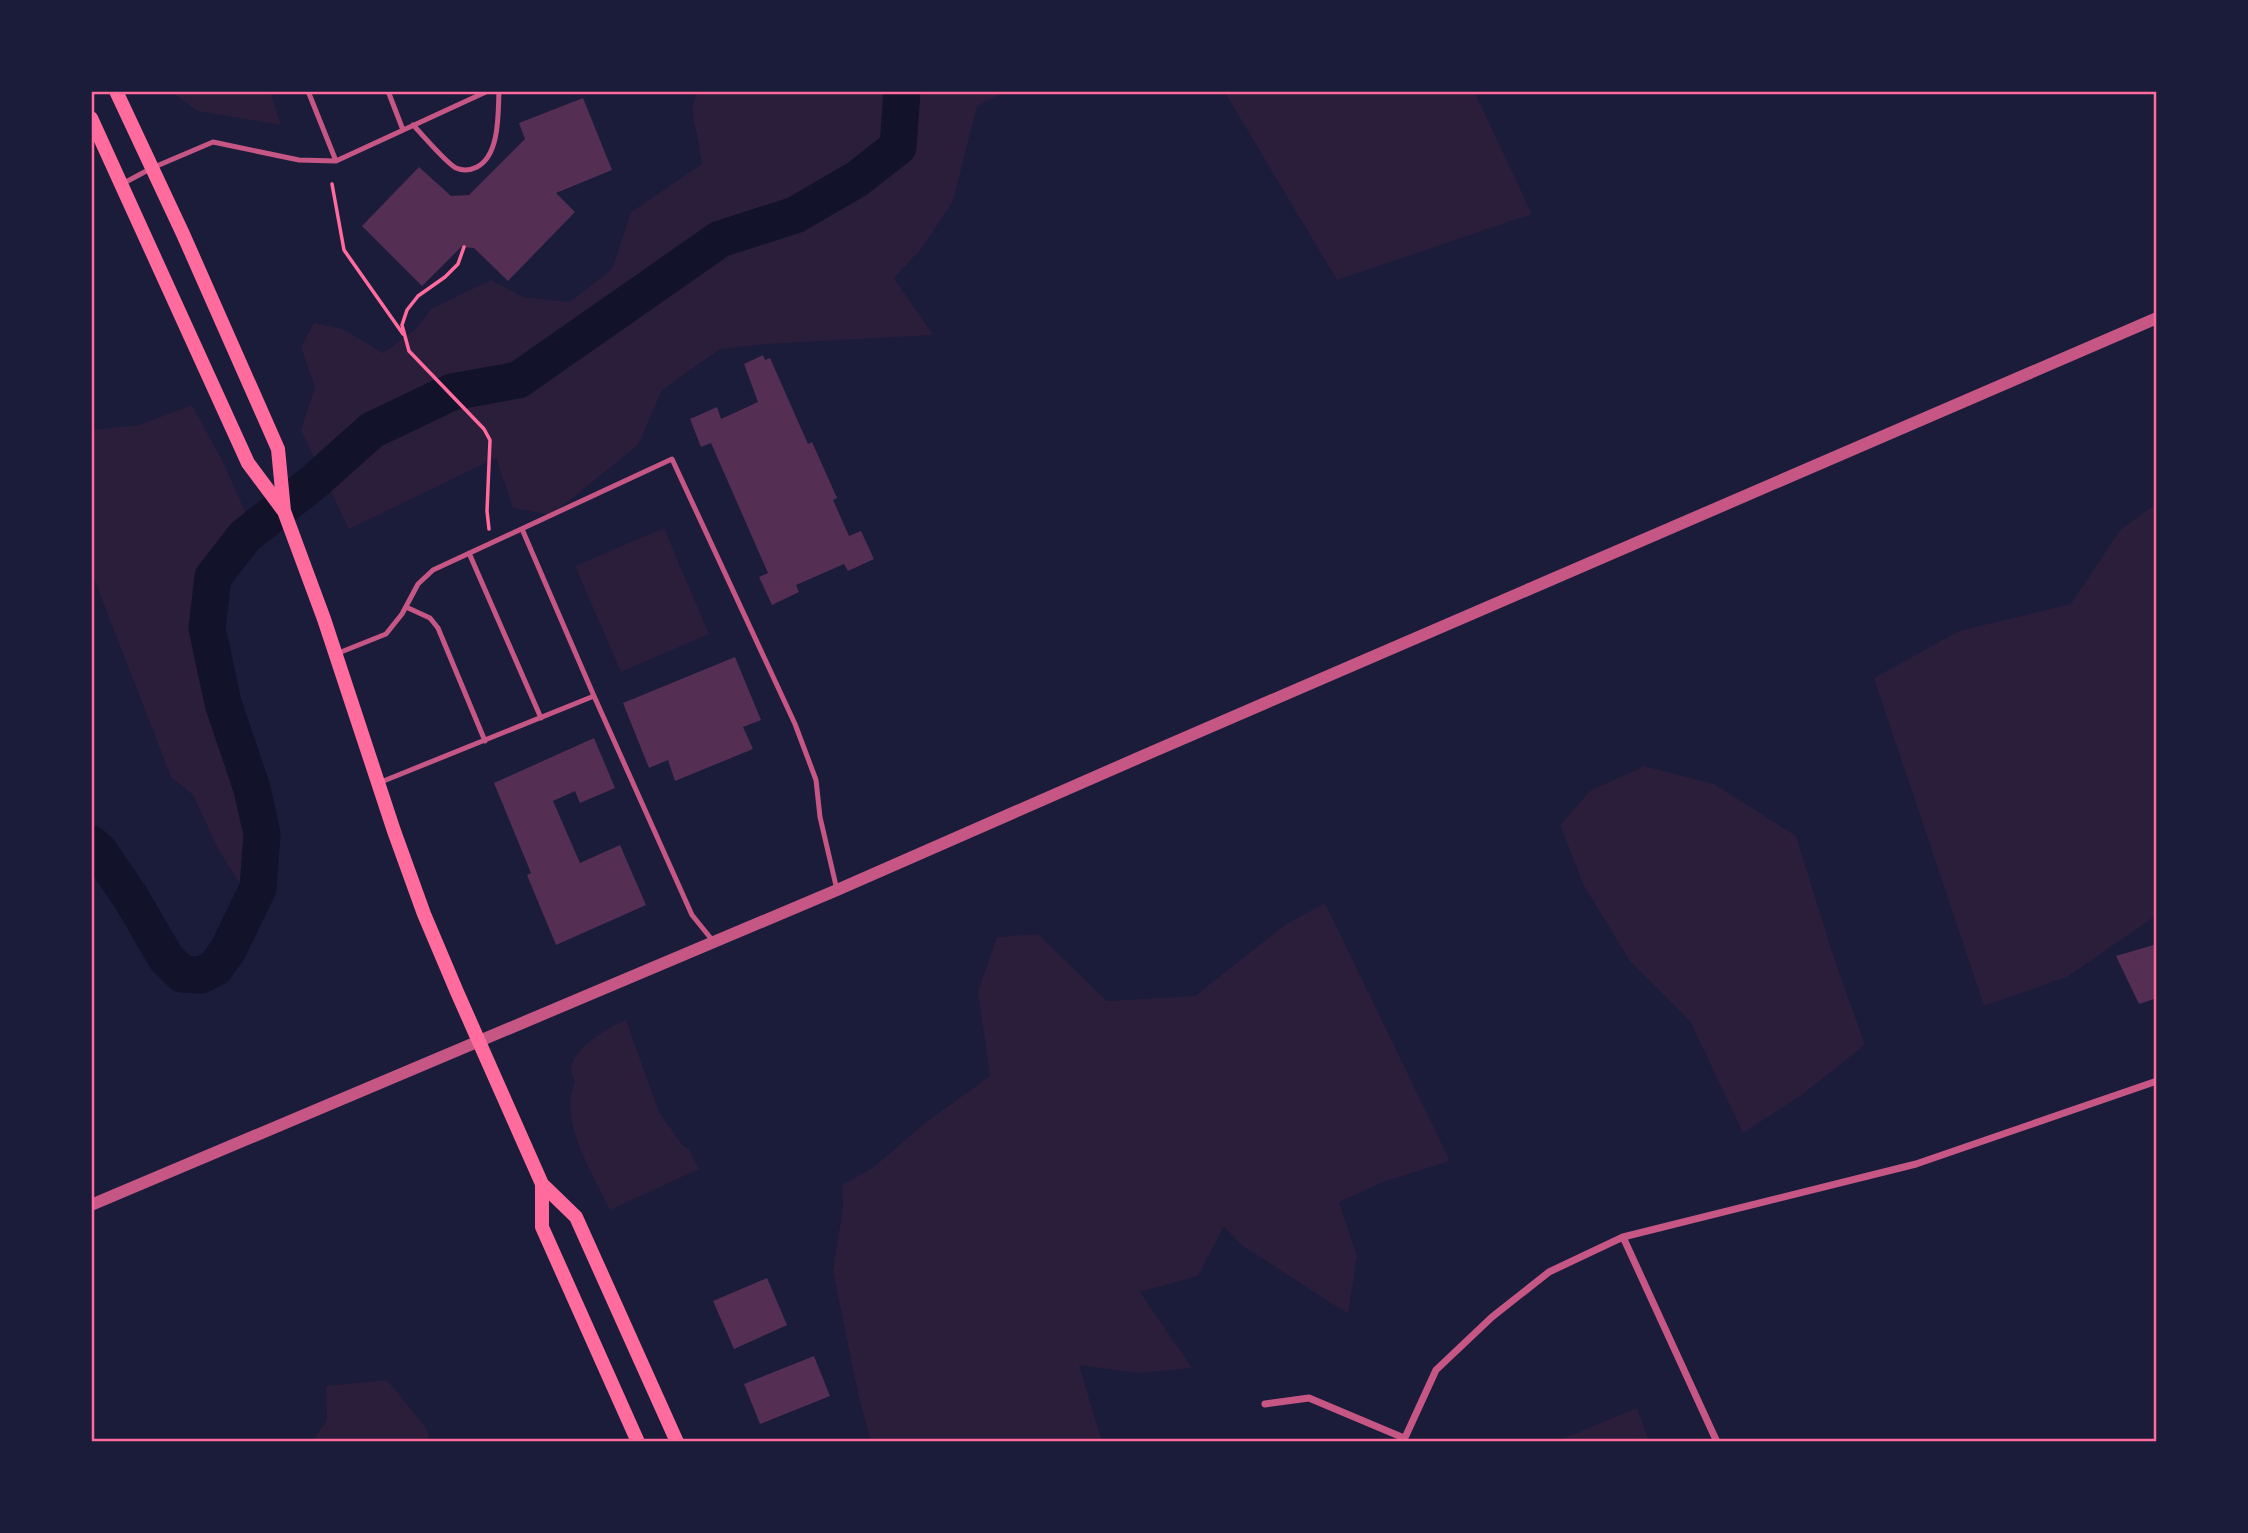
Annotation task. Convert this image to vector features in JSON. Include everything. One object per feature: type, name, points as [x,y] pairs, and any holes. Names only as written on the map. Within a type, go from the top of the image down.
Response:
[{"type":"main road","points":[[116,91],[278,449],[284,511]]},
{"type":"main road","points":[[91,118],[248,463],[284,511],[308,573],[424,914],[542,1184],[576,1217],[677,1442]]},
{"type":"main road","points":[[542,1184],[542,1227],[638,1442]]},
{"type":"street","points":[[91,1205],[837,890],[1157,749],[2157,318]]},
{"type":"street","points":[[1265,1404],[1309,1398],[1404,1440],[1436,1370],[1492,1317],[1549,1272],[1623,1237],[1916,1164],[2157,1081]]},
{"type":"street","points":[[1623,1237],[1717,1442]]},
{"type":"lane","points":[[308,91],[336,161]]},
{"type":"lane","points":[[388,91],[402,130]]},
{"type":"lane","points":[[464,91],[467,101]]},
{"type":"lane","points":[[122,184],[213,142],[299,160],[336,161],[488,91]]},
{"type":"lane","points":[[413,125],[457,168],[471,170],[483,164],[491,151],[498,124],[499,91]]},
{"type":"lane","points":[[335,654],[386,634],[406,607],[418,584],[433,570],[672,459],[785,698],[816,780],[820,817],[837,890]]},
{"type":"lane","points":[[522,529],[692,915],[713,942]]},
{"type":"lane","points":[[469,553],[541,718]]},
{"type":"lane","points":[[406,607],[430,618],[438,628],[485,741]]},
{"type":"lane","points":[[378,783],[594,696]]},
{"type":"path","points":[[332,184],[344,250],[403,335],[409,351],[484,429],[490,440],[487,511],[492,542]]},
{"type":"path","points":[[403,335],[402,325],[407,310],[418,296],[458,264],[464,247]]},
{"type":"shaded area","points":[[170,91],[270,91],[281,125],[198,111]]},
{"type":"shaded area","points":[[698,91],[1007,91],[977,106],[953,201],[921,249],[894,278],[933,335],[720,349],[662,390],[638,445],[551,515],[513,508],[496,458],[349,529],[301,430],[315,387],[301,347],[314,323],[343,329],[383,353],[416,329],[431,309],[491,280],[523,297],[570,302],[612,269],[631,212],[702,164],[692,108]]},
{"type":"shaded area","points":[[1224,91],[1474,91],[1532,214],[1337,280]]},
{"type":"shaded area","points":[[192,405],[224,464],[247,516],[245,536],[213,577],[207,628],[223,703],[252,789],[262,834],[258,888],[246,893],[218,849],[193,795],[171,777],[91,571],[91,430],[139,425]]},
{"type":"shaded area","points":[[2157,503],[2157,915],[2067,977],[1984,1006],[1874,678],[1959,631],[2071,604],[2120,530]]},
{"type":"shaded area","points":[[664,528],[709,634],[621,672],[575,566]]},
{"type":"shaded area","points":[[1644,766],[1714,784],[1796,836],[1834,958],[1865,1045],[1803,1094],[1743,1133],[1690,1021],[1630,961],[1584,886],[1560,825],[1590,791]]},
{"type":"shaded area","points":[[1325,903],[1450,1161],[1383,1182],[1339,1202],[1357,1256],[1348,1314],[1240,1244],[1224,1226],[1198,1276],[1140,1292],[1192,1368],[1139,1373],[1079,1365],[1102,1442],[871,1442],[858,1394],[833,1271],[843,1206],[842,1185],[874,1167],[925,1123],[990,1076],[978,991],[997,937],[1038,934],[1107,1001],[1195,996],[1285,925]]},
{"type":"shaded area","points":[[626,1020],[659,1112],[683,1146],[689,1149],[699,1169],[610,1210],[574,1130],[571,1097],[575,1082],[571,1071],[572,1063],[583,1047],[601,1033]]},
{"type":"shaded area","points":[[387,1380],[427,1429],[429,1442],[312,1442],[327,1420],[326,1386]]},
{"type":"shaded area","points":[[1637,1408],[1649,1442],[1555,1442]]},
{"type":"building","points":[[583,98],[612,170],[556,193],[575,212],[508,281],[474,248],[461,247],[422,286],[362,226],[419,167],[451,196],[469,195],[525,139],[519,123]]},
{"type":"building","points":[[763,355],[765,360],[770,358],[808,444],[812,442],[837,498],[833,500],[849,536],[861,531],[874,559],[848,571],[844,564],[796,585],[799,592],[772,605],[759,577],[768,573],[711,443],[701,447],[690,419],[717,407],[721,419],[758,402],[744,364]]},
{"type":"building","points":[[735,657],[761,720],[743,727],[753,749],[675,781],[668,760],[649,768],[623,703]]},
{"type":"building","points":[[594,738],[615,788],[580,803],[575,791],[553,801],[580,863],[620,845],[646,905],[556,945],[527,875],[531,873],[494,783]]},
{"type":"building","points":[[2157,944],[2157,998],[2139,1004],[2116,956]]},
{"type":"building","points":[[767,1278],[787,1325],[734,1349],[713,1301]]},
{"type":"building","points":[[814,1356],[830,1396],[760,1424],[744,1384]]},
{"type":"waterway","points":[[91,844],[99,851],[131,898],[166,958],[182,974],[201,975],[215,968],[228,950],[258,888],[262,834],[252,789],[223,703],[207,628],[213,577],[245,536],[315,481],[372,430],[452,392],[518,380],[720,239],[795,215],[857,179],[898,147],[902,91]]}]
